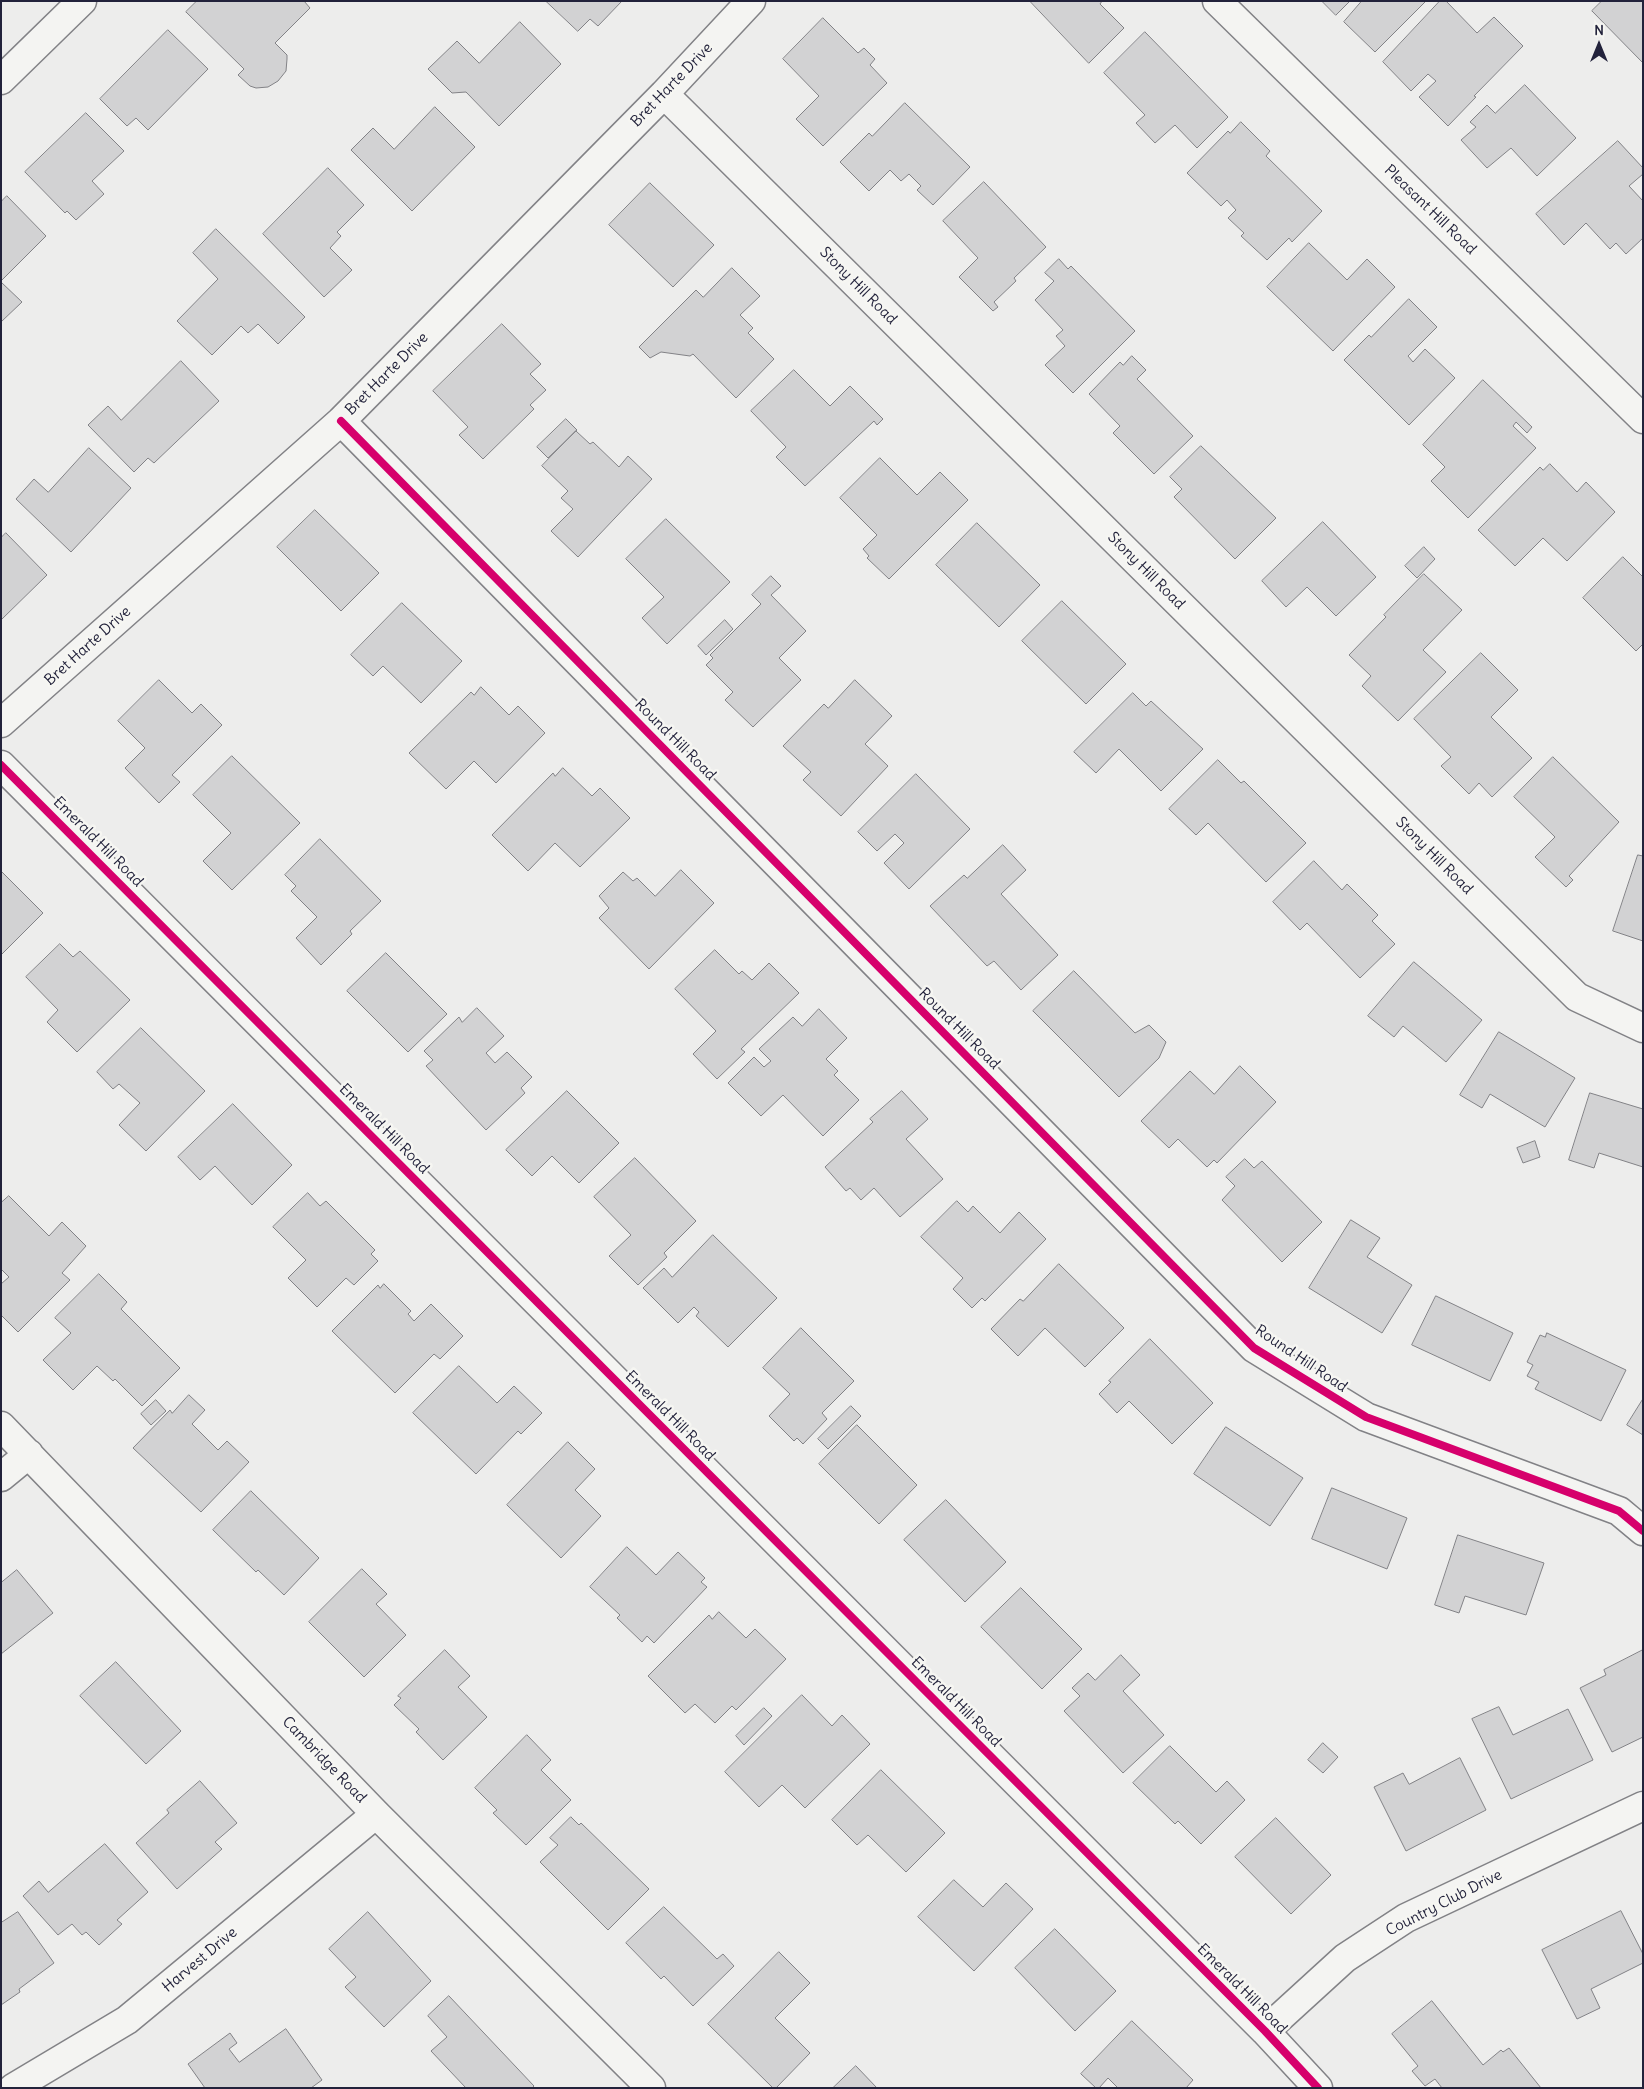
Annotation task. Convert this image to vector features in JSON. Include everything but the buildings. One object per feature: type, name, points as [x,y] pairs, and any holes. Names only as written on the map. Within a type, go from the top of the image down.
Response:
[{"type":"street","points":[[1,80],[82,1]]},
{"type":"street","name":"Bret Harte Drive","points":[[1,723],[341,421],[664,94],[751,1]]},
{"type":"street","name":"Pleasant Hill Road","points":[[1217,1],[1643,419]]},
{"type":"street","name":"Stony Hill Road","points":[[664,94],[1577,997],[1643,1028]]},
{"type":"street","name":"Round Hill Road","points":[[341,421],[1254,1348],[1366,1418],[1619,1511],[1643,1531]]},
{"type":"street","name":"Emerald Hill Road","points":[[1,765],[1265,2031],[1318,2088]]},
{"type":"street","name":"Cambridge Road","points":[[1,1426],[376,1814],[651,2088]]},
{"type":"street","points":[[1,1477],[29,1454]]},
{"type":"street","name":"Country Club Drive","points":[[1265,2031],[1345,1958],[1406,1918],[1643,1806]]},
{"type":"street","name":"Harvest Drive","points":[[13,2088],[127,2020],[376,1814]]},
{"type":"cycle path","points":[[341,421],[1254,1348],[1366,1417],[1619,1511],[1643,1531]]},
{"type":"cycle path","points":[[1,765],[1265,2031],[1318,2088]]}]
